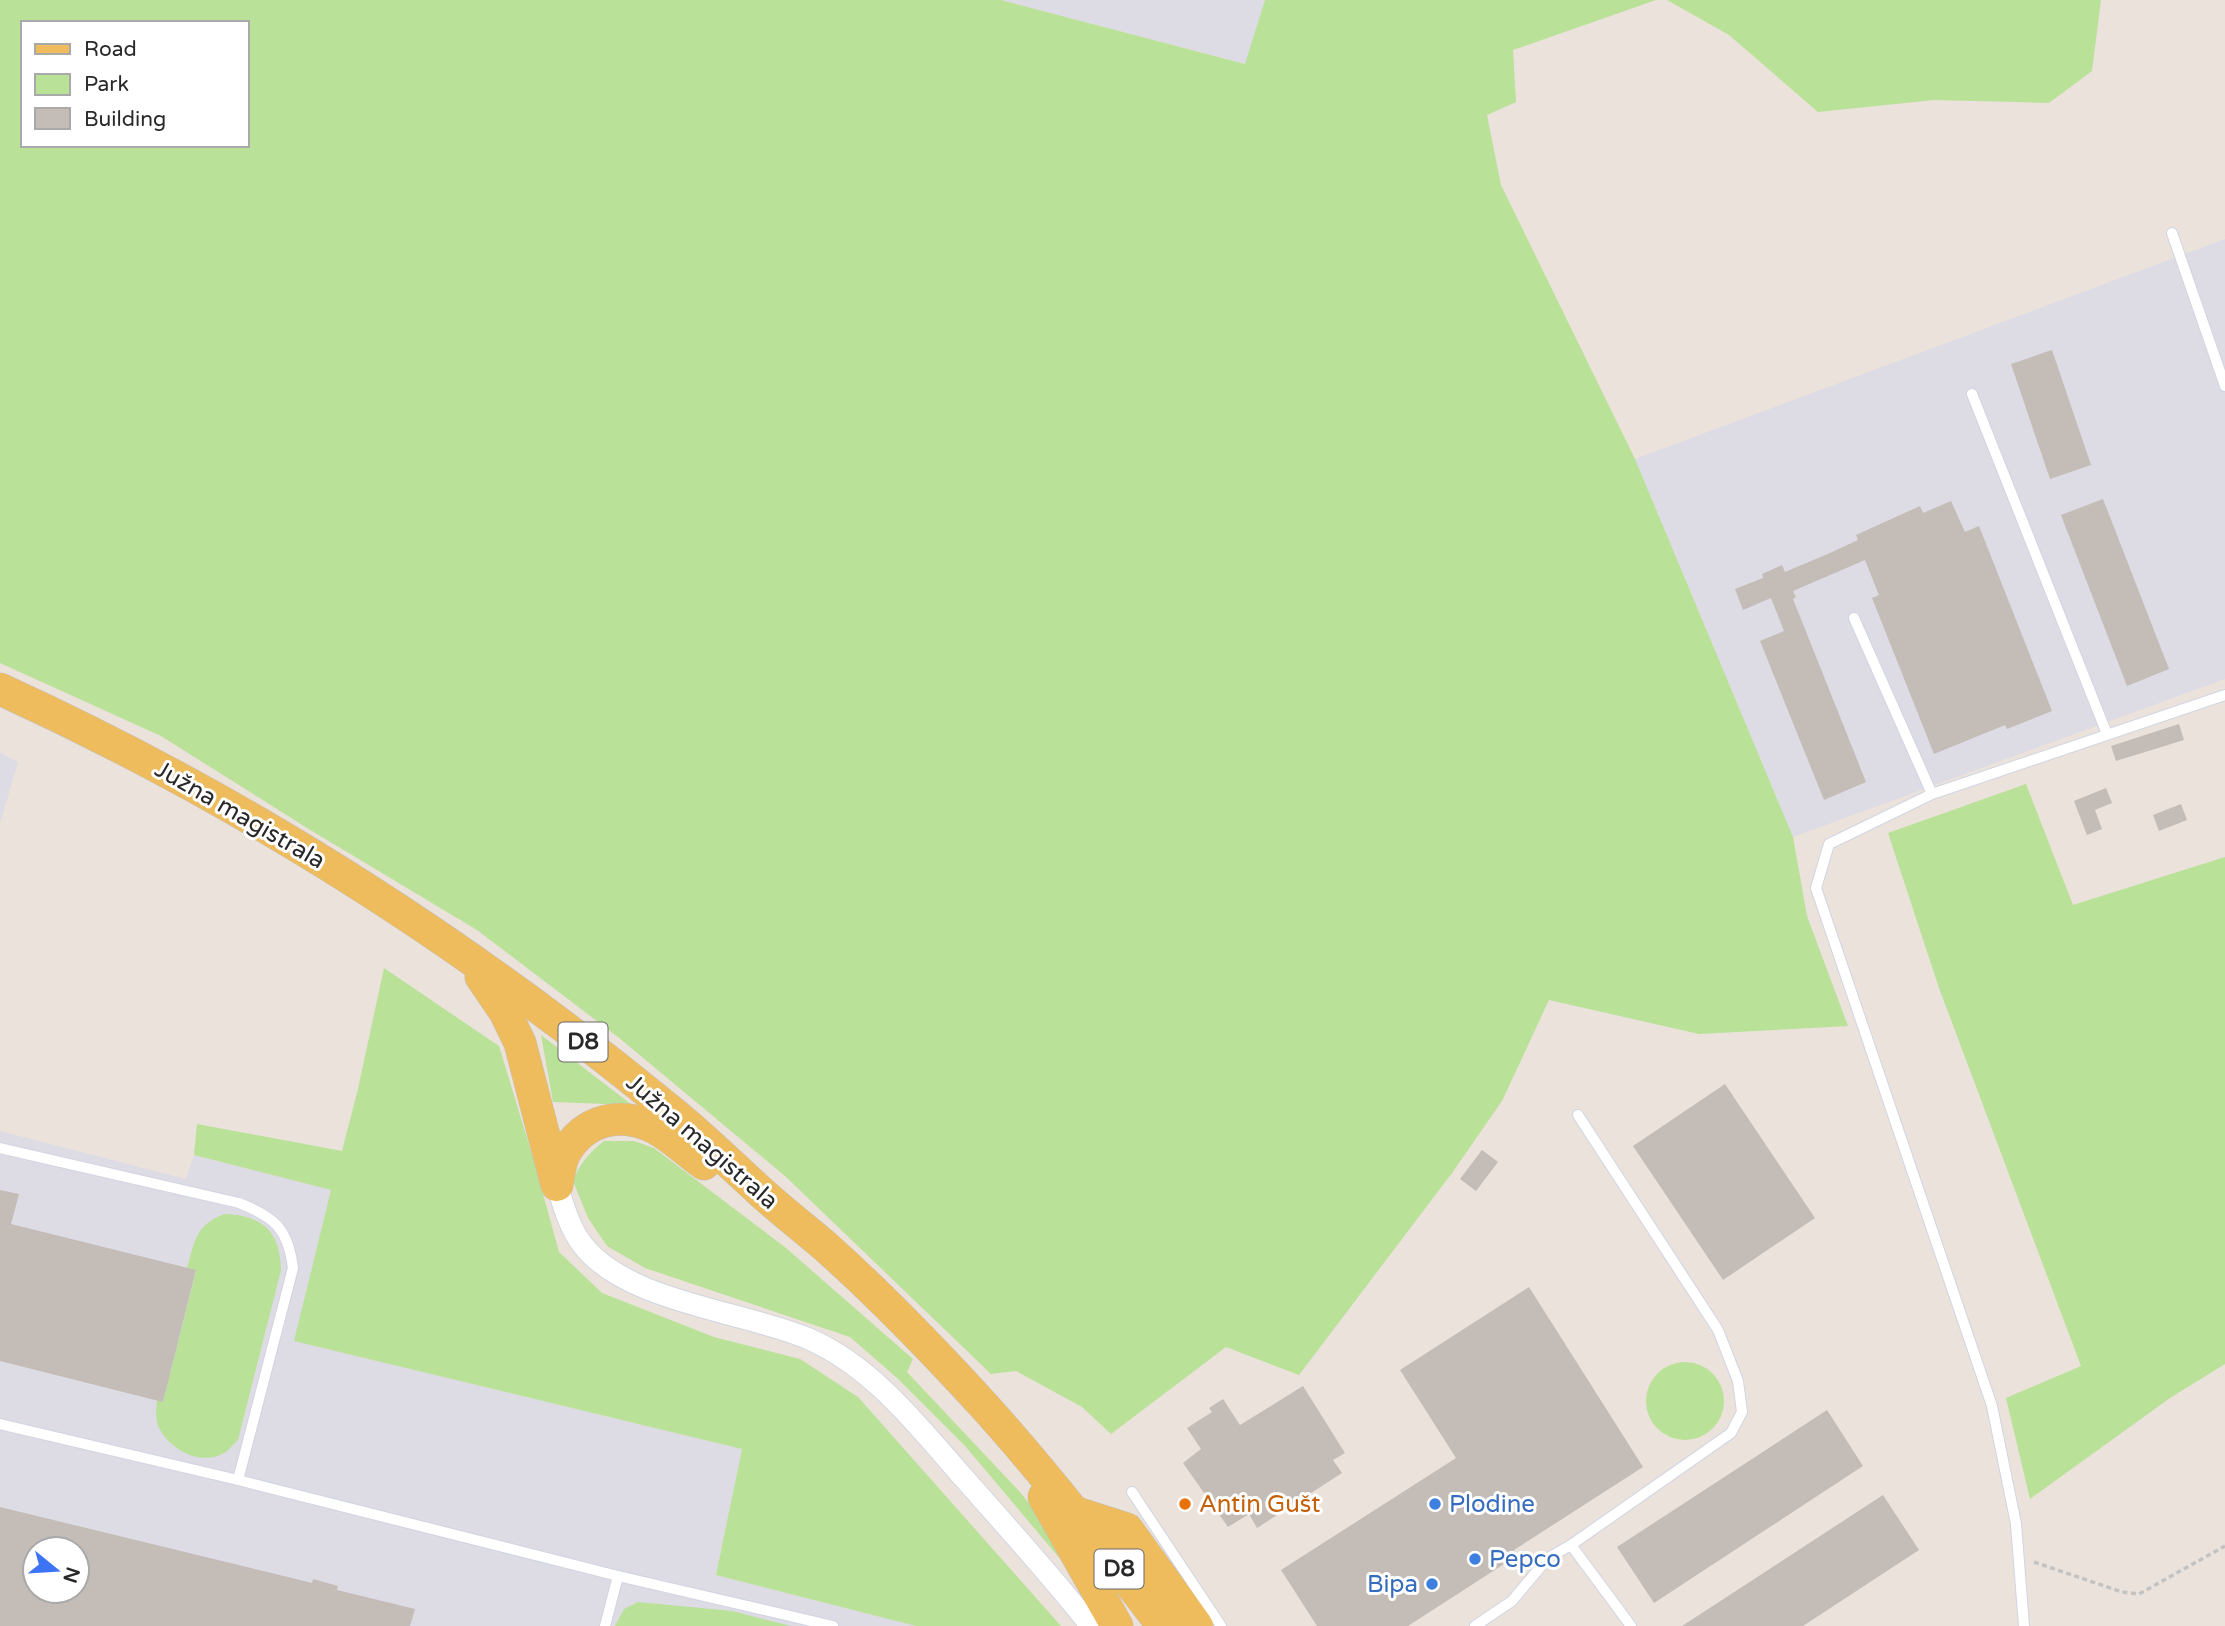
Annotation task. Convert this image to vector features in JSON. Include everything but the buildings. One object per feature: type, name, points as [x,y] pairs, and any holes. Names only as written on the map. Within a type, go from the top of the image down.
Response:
[{"type":"main road","name":"Južna magistrala","points":[[0,689],[215,798],[326,864],[468,958],[573,1034],[674,1114],[826,1247],[901,1319],[1077,1513],[1163,1626]]},
{"type":"main road","points":[[468,958],[505,1012],[520,1042],[557,1185]]},
{"type":"main road","points":[[557,1185],[564,1155],[579,1135],[592,1124],[628,1120],[655,1128],[720,1176],[764,1195]]},
{"type":"main road","points":[[997,1422],[1025,1462],[1116,1626]]},
{"type":"main road","points":[[1077,1513],[1127,1529],[1197,1626]]},
{"type":"street","points":[[557,1185],[580,1242],[596,1260],[620,1275],[653,1290],[807,1338],[861,1370],[925,1435],[1091,1626]]},
{"type":"lane","points":[[2172,233],[2225,386]]},
{"type":"lane","points":[[1972,394],[2107,734]]},
{"type":"lane","points":[[1854,618],[1932,794]]},
{"type":"lane","points":[[2024,1626],[2016,1524],[1992,1406],[1816,888],[1829,844],[1932,794],[2225,695]]},
{"type":"lane","points":[[1475,1626],[1512,1601],[1548,1558],[1572,1545],[1731,1433],[1742,1412],[1738,1381],[1718,1330],[1578,1115]]},
{"type":"lane","points":[[0,1148],[239,1203],[264,1213],[283,1232],[291,1249],[293,1268],[239,1480]]},
{"type":"lane","points":[[0,1424],[239,1480],[618,1576],[834,1626]]},
{"type":"lane","points":[[1132,1492],[1221,1626]]},
{"type":"lane","points":[[1572,1545],[1631,1626]]},
{"type":"lane","points":[[605,1626],[618,1576]]},
{"type":"path","points":[[2019,1557],[2122,1592],[2139,1594],[2225,1546]]},
{"type":"shaded area","points":[[1001,0],[1265,0],[1246,64]]},
{"type":"shaded area","points":[[2225,239],[2225,679],[1793,837],[1635,459]]},
{"type":"shaded area","points":[[0,753],[18,762],[0,823]]},
{"type":"shaded area","points":[[0,1131],[186,1179],[194,1155],[331,1190],[295,1341],[742,1449],[716,1575],[916,1626],[0,1626]]},
{"type":"green space","points":[[0,0],[1001,0],[1245,64],[1265,0],[1656,0],[1513,50],[1516,102],[1487,115],[1501,185],[1635,459],[1793,837],[1807,916],[1848,1026],[1699,1034],[1549,1000],[1502,1101],[1452,1173],[1299,1375],[1226,1347],[1111,1434],[1082,1407],[1016,1371],[991,1374],[785,1176],[618,1037],[477,930],[161,736],[0,663]]},
{"type":"green space","points":[[1667,0],[2101,0],[2092,71],[2049,103],[1934,100],[1818,112],[1729,35]]},
{"type":"green space","points":[[2026,784],[2073,905],[2225,857],[2225,1364],[2170,1398],[2030,1499],[2006,1398],[2081,1366],[1939,988],[1888,833]]},
{"type":"green space","points":[[384,968],[499,1046],[559,1252],[602,1293],[714,1337],[800,1359],[858,1397],[1061,1626],[916,1626],[716,1575],[742,1449],[294,1341],[331,1190],[194,1155],[197,1124],[342,1151]]},
{"type":"green space","points":[[541,1035],[632,1105],[553,1102]]},
{"type":"green space","points":[[604,1141],[634,1141],[654,1148],[786,1248],[913,1359],[907,1372],[1020,1492],[1078,1565],[1098,1604],[966,1447],[896,1377],[850,1337],[645,1268],[607,1246],[588,1218],[573,1181],[586,1159]]},
{"type":"green space","points":[[225,1214],[250,1218],[267,1228],[277,1245],[281,1270],[238,1440],[226,1452],[207,1458],[188,1454],[171,1444],[159,1428],[156,1411],[157,1400],[163,1402],[196,1271],[187,1268],[195,1242],[208,1223]]},
{"type":"green space","points":[[1677,1362],[1693,1362],[1707,1368],[1718,1379],[1724,1393],[1724,1409],[1718,1423],[1707,1434],[1693,1440],[1677,1440],[1663,1434],[1652,1423],[1646,1409],[1646,1393],[1652,1379],[1663,1368]]},
{"type":"green space","points":[[638,1602],[732,1611],[791,1626],[615,1626],[624,1609]]},
{"type":"place","name":"Antin Gušt","points":[[1185,1504]]},
{"type":"place","name":"Plodine","points":[[1435,1504]]},
{"type":"place","name":"Pepco","points":[[1475,1559]]},
{"type":"place","name":"Bipa","points":[[1432,1584]]}]
